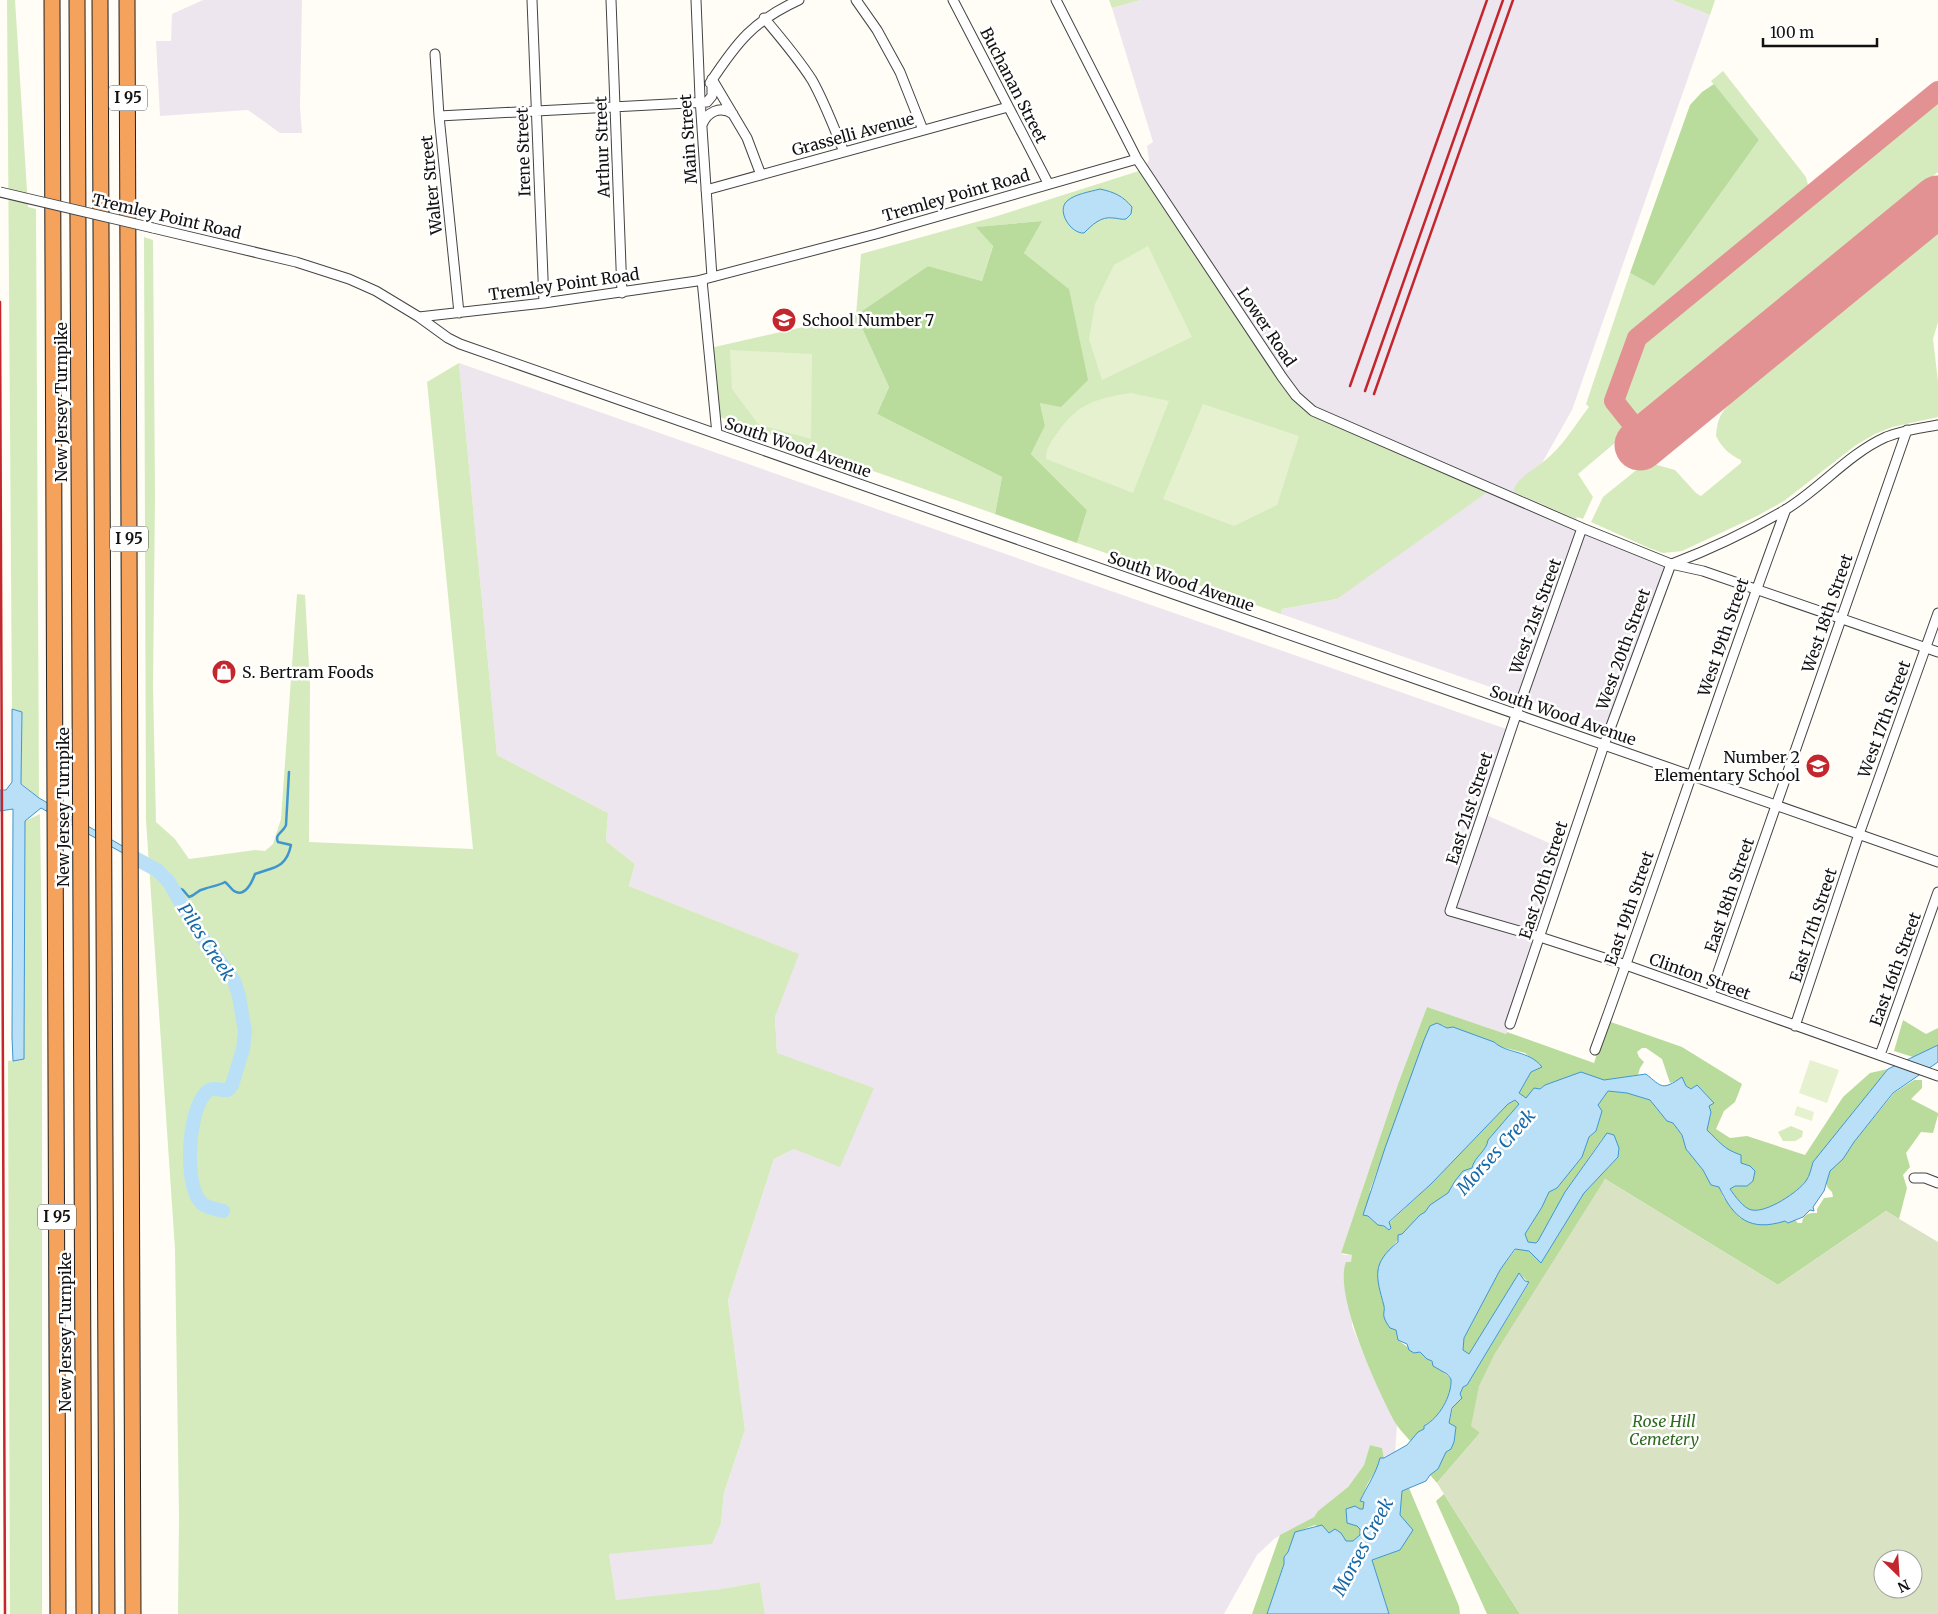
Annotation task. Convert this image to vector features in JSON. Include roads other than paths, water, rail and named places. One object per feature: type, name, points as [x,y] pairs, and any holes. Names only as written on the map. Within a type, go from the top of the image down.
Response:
[{"type":"highway","name":"New Jersey Turnpike","points":[[52,0],[58,1614]]},
{"type":"highway","name":"New Jersey Turnpike","points":[[77,0],[84,1614]]},
{"type":"highway","name":"I 95","points":[[100,0],[108,1614]]},
{"type":"highway","name":"I 95","points":[[127,0],[133,1614]]},
{"type":"street","name":"Irene Street","points":[[532,0],[544,303]]},
{"type":"street","name":"Arthur Street","points":[[611,0],[622,292]]},
{"type":"street","name":"Main Street","points":[[696,0],[700,100],[712,276]]},
{"type":"street","points":[[439,116],[615,107],[700,100],[736,44],[764,18],[799,0]]},
{"type":"street","points":[[856,0],[878,30],[900,72],[922,130]]},
{"type":"street","name":"Buchanan Street","points":[[953,0],[1048,183]]},
{"type":"street","name":"Lower Road","points":[[1056,0],[1137,159],[1282,377],[1296,396],[1313,411],[1582,528],[1672,564],[1703,571],[1938,652]]},
{"type":"street","points":[[764,18],[789,48],[811,80],[844,152]]},
{"type":"street","name":"Walter Street","points":[[435,54],[439,116],[459,313]]},
{"type":"street","points":[[712,79],[747,138],[761,175]]},
{"type":"street","name":"Grasselli Avenue","points":[[706,190],[1008,107]]},
{"type":"street","points":[[702,125],[705,118],[712,112],[726,110],[734,114]]},
{"type":"street","name":"Tremley Point Road","points":[[0,192],[296,262],[349,279],[376,291],[419,317],[544,303],[702,280],[876,234],[1048,183],[1137,159]]},
{"type":"street","points":[[702,280],[717,434]]},
{"type":"street","name":"South Wood Avenue","points":[[419,317],[448,338],[460,344],[1938,862]]},
{"type":"street","points":[[1672,564],[1719,545],[1786,509],[1866,448],[1887,437],[1907,430],[1938,425]]},
{"type":"street","name":"West 18th Street","points":[[1776,805],[1907,430]]},
{"type":"street","name":"West 19th Street","points":[[1691,776],[1786,509]]},
{"type":"street","name":"West 21st Street","points":[[1516,714],[1582,528]]},
{"type":"street","name":"West 20th Street","points":[[1604,745],[1672,564]]},
{"type":"street","name":"West 17th Street","points":[[1859,834],[1938,613]]},
{"type":"street","name":"East 21st Street","points":[[1450,911],[1516,714]]},
{"type":"street","name":"East 20th Street","points":[[1510,1024],[1604,745]]},
{"type":"street","name":"East 19th Street","points":[[1595,1050],[1691,776]]},
{"type":"street","name":"East 18th Street","points":[[1710,995],[1776,805]]},
{"type":"street","name":"East 17th Street","points":[[1795,1026],[1859,834]]},
{"type":"street","name":"East 16th Street","points":[[1880,1055],[1938,892]]},
{"type":"street","name":"Clinton Street","points":[[1450,911],[1540,937],[1626,965],[1934,1074]]},
{"type":"street","points":[[1914,1178],[1925,1178],[1938,1183]]},
{"type":"water","points":[[1100,189],[1122,197],[1132,207],[1131,214],[1126,219],[1105,218],[1094,224],[1084,233],[1074,230],[1064,216],[1064,205],[1067,201],[1082,193]]},
{"type":"water","points":[[12,709],[22,712],[21,784],[39,798],[145,859],[148,871],[141,863],[41,808],[25,821],[24,1059],[13,1061],[13,809],[0,811],[0,790],[6,790],[12,782]]},
{"type":"water","name":"Morses Creek","points":[[1437,1023],[1447,1028],[1453,1027],[1494,1042],[1505,1049],[1525,1055],[1537,1062],[1542,1067],[1531,1072],[1519,1093],[1526,1098],[1534,1088],[1540,1089],[1545,1085],[1581,1072],[1604,1080],[1646,1074],[1662,1086],[1666,1086],[1682,1077],[1686,1086],[1691,1089],[1697,1085],[1714,1103],[1709,1106],[1711,1112],[1707,1130],[1726,1148],[1741,1155],[1741,1163],[1750,1166],[1755,1171],[1753,1181],[1747,1186],[1735,1186],[1730,1189],[1743,1205],[1752,1210],[1774,1205],[1802,1186],[1806,1181],[1813,1162],[1888,1069],[1938,1045],[1938,1062],[1893,1093],[1843,1159],[1830,1171],[1824,1191],[1813,1207],[1814,1211],[1810,1210],[1803,1217],[1788,1223],[1785,1221],[1773,1224],[1753,1224],[1737,1215],[1719,1187],[1711,1185],[1703,1170],[1686,1149],[1682,1135],[1673,1123],[1667,1121],[1650,1100],[1627,1093],[1608,1091],[1598,1105],[1602,1111],[1596,1131],[1589,1137],[1582,1157],[1557,1188],[1549,1192],[1525,1234],[1528,1242],[1536,1243],[1538,1241],[1565,1192],[1607,1133],[1614,1135],[1619,1148],[1618,1157],[1584,1193],[1541,1263],[1529,1251],[1515,1249],[1500,1270],[1464,1338],[1463,1350],[1469,1354],[1519,1273],[1525,1281],[1529,1282],[1467,1385],[1463,1387],[1460,1394],[1462,1398],[1452,1408],[1449,1423],[1456,1427],[1451,1449],[1446,1452],[1438,1469],[1426,1481],[1402,1491],[1400,1515],[1413,1530],[1400,1550],[1372,1560],[1389,1614],[1267,1614],[1284,1564],[1284,1557],[1288,1552],[1295,1532],[1322,1525],[1329,1533],[1335,1529],[1341,1533],[1346,1541],[1353,1541],[1360,1535],[1360,1529],[1357,1526],[1347,1523],[1346,1509],[1355,1506],[1363,1509],[1364,1502],[1360,1501],[1374,1475],[1380,1458],[1384,1458],[1407,1445],[1418,1432],[1424,1429],[1424,1426],[1435,1418],[1444,1406],[1451,1386],[1451,1379],[1447,1374],[1433,1366],[1432,1361],[1420,1352],[1414,1353],[1409,1350],[1407,1344],[1398,1340],[1396,1330],[1390,1328],[1384,1318],[1378,1271],[1383,1257],[1398,1242],[1398,1235],[1402,1234],[1430,1205],[1448,1193],[1463,1171],[1472,1168],[1488,1140],[1519,1104],[1515,1100],[1508,1104],[1431,1184],[1389,1222],[1391,1228],[1389,1230],[1384,1226],[1378,1225],[1368,1216],[1363,1215],[1424,1040],[1430,1026]]},
{"type":"waterway","points":[[172,886],[183,890],[189,897],[198,891],[225,882],[238,893],[248,888],[255,874],[282,863],[286,859],[291,845],[278,842],[277,839],[286,825],[289,772]]},
{"type":"waterway","name":"Piles Creek","points":[[131,856],[157,870],[169,882],[196,929],[234,981],[239,996],[245,1032],[243,1049],[232,1085],[228,1090],[209,1090],[202,1098],[196,1110],[190,1143],[191,1176],[194,1190],[204,1205],[223,1211]]},
{"type":"railway","points":[[1350,386],[1487,0]]},
{"type":"railway","points":[[1365,391],[1503,0]]},
{"type":"railway","points":[[1374,394],[1513,0]]},
{"type":"railway","points":[[0,302],[5,1614]]},
{"type":"place","name":"School Number 7","points":[[784,320]]},
{"type":"place","name":"S. Bertram Foods","points":[[224,672]]},
{"type":"place","name":"Number 2 Elementary School","points":[[1818,766]]},
{"type":"park label","name":"Rose Hill Cemetery","points":[[1664,1430]]}]
